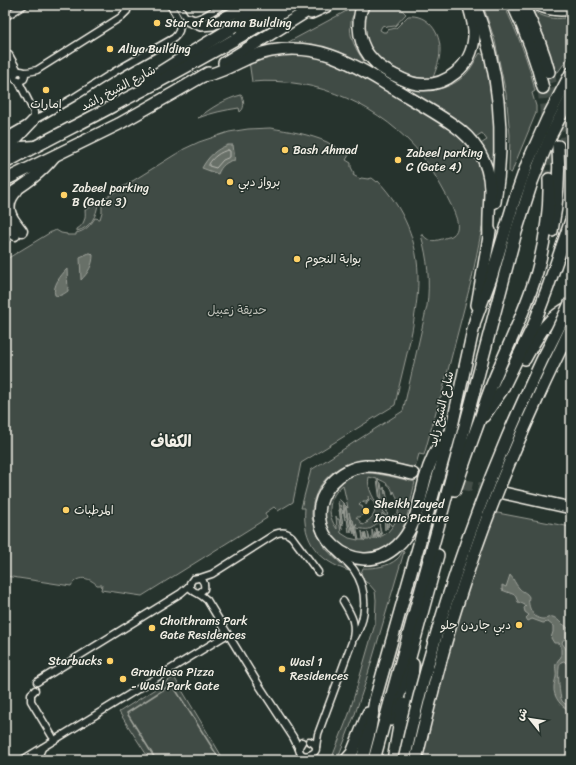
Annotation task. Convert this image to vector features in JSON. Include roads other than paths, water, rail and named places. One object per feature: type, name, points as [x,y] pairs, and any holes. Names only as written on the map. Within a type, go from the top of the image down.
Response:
[{"type":"highway","points":[[189,20],[201,25],[213,24],[248,5]]},
{"type":"highway","points":[[123,101],[136,89],[153,77],[230,29],[257,5]]},
{"type":"highway","points":[[203,57],[227,38],[277,5]]},
{"type":"highway","name":"شارع الشيخ راشد","points":[[5,163],[123,101],[295,5]]},
{"type":"highway","points":[[5,180],[119,124],[203,76],[317,5]]},
{"type":"highway","points":[[292,20],[329,5]]},
{"type":"highway","points":[[363,5],[359,20],[359,31],[362,42],[370,57],[379,66],[399,78],[411,83],[424,84],[436,83],[448,78],[458,71],[466,61],[471,50],[474,33],[473,21],[468,5]]},
{"type":"highway","points":[[475,5],[485,34],[493,68],[497,95],[500,137],[498,178],[493,217],[479,288],[475,321]]},
{"type":"highway","points":[[513,5],[530,42],[537,64],[542,88]]},
{"type":"highway","points":[[522,5],[537,34],[549,72]]},
{"type":"highway","points":[[538,5],[554,10],[571,8]]},
{"type":"highway","points":[[203,76],[218,73],[259,54],[286,49],[321,52],[357,66],[452,124],[463,132],[472,142],[483,159],[488,176],[490,189],[488,220],[489,237]]},
{"type":"highway","name":"شارع الشيخ زايد","points":[[362,760],[370,729],[375,700],[451,431],[475,321],[492,275],[514,201],[527,164],[547,119],[571,73]]},
{"type":"highway","points":[[374,760],[443,509],[516,232],[532,182],[542,157],[552,133],[571,96]]},
{"type":"highway","points":[[537,272],[548,248],[556,214],[560,175],[558,146]]},
{"type":"highway","points":[[379,760],[408,668],[454,494],[492,384],[523,312],[537,272],[547,221],[549,179]]},
{"type":"highway","points":[[479,423],[502,390],[539,312],[571,220]]},
{"type":"highway","points":[[404,760],[438,631],[454,579],[475,520],[515,420],[571,301]]},
{"type":"highway","points":[[502,390],[515,375],[545,326],[559,313],[571,306]]},
{"type":"highway","points":[[416,760],[430,700],[447,638],[473,556],[521,435],[571,328]]},
{"type":"highway","points":[[413,474],[380,466],[373,466],[357,467],[341,475],[328,487],[319,508],[320,522],[326,536],[333,545],[352,557],[371,559],[383,556],[394,549],[403,540],[410,529],[415,517],[430,464],[439,446],[451,431]]},
{"type":"highway","points":[[504,493],[571,508]]},
{"type":"highway","points":[[400,760],[406,735],[411,700],[414,646]]},
{"type":"highway","points":[[393,760],[408,668]]},
{"type":"highway","points":[[346,760],[352,753],[362,726],[375,700]]},
{"type":"main road","points":[[5,147],[17,138],[32,121]]},
{"type":"main road","name":"شارع الشيخ راشد","points":[[5,154],[21,147],[36,146]]},
{"type":"main road","points":[[5,218],[19,233],[9,211],[10,202],[14,194],[49,164],[55,156]]},
{"type":"main road","points":[[5,197],[20,188]]},
{"type":"main road","points":[[5,218],[7,228],[5,238]]},
{"type":"street","points":[[5,16],[24,5]]},
{"type":"street","points":[[19,75],[37,70],[46,65],[121,17],[127,11],[127,5]]},
{"type":"street","points":[[5,137],[174,38],[178,34],[180,24],[170,5]]},
{"type":"street","points":[[178,5],[189,20],[196,20],[203,17],[223,5]]},
{"type":"street","points":[[5,53],[9,55],[19,75],[34,112],[32,121]]},
{"type":"street","points":[[207,600],[193,590],[190,583],[193,579],[212,574],[275,534],[282,532],[290,534],[318,572]]},
{"type":"street","points":[[200,578],[202,580],[207,600],[293,737],[299,753],[307,759],[316,751],[318,734],[352,642],[360,627],[363,613],[364,599],[360,580],[354,569],[335,551],[326,536]]},
{"type":"street","points":[[37,682],[181,593],[193,590],[201,592],[212,574]]},
{"type":"street","points":[[343,601],[354,622],[352,642]]},
{"type":"street","points":[[22,760],[228,634]]},
{"type":"street","points":[[35,690],[31,694],[31,701],[52,736]]},
{"type":"street","points":[[298,749],[300,745],[318,734]]},
{"type":"street","points":[[293,737],[297,740],[314,744],[316,747]]},
{"type":"street","points":[[40,760],[40,752],[42,748]]},
{"type":"street","points":[[22,760],[31,760]]},
{"type":"water","points":[[228,145],[233,145],[235,160],[229,161],[225,164],[218,174],[202,168],[213,154]]},
{"type":"water","points":[[89,253],[93,255],[92,262],[88,272],[81,280],[80,257]]},
{"type":"water","points":[[67,269],[68,291],[57,296],[54,292],[56,284]]},
{"type":"water","points":[[510,575],[519,588],[528,595],[530,608],[534,615],[540,619],[554,617],[570,631],[571,643],[566,639],[563,640],[562,643],[571,654],[571,668],[564,661],[561,662],[559,666],[559,690],[562,701],[571,706],[571,711],[559,702],[554,691],[556,665],[561,657],[561,647],[559,643],[554,643],[551,638],[553,626],[548,622],[543,623],[532,619],[528,621],[526,618],[529,615],[525,612],[524,608],[526,606],[518,602],[515,595],[502,590],[502,585],[506,587]]},
{"type":"waterway","points":[[156,760],[127,713],[172,684],[220,760]]},
{"type":"tunnel","points":[[549,72],[557,110],[571,157]]},
{"type":"tunnel","points":[[543,88],[549,147],[549,179]]},
{"type":"tunnel","points":[[413,474],[495,491]]},
{"type":"railway","points":[[5,751],[11,760]]},
{"type":"place","name":"Star of Karama Building","points":[[157,23]]},
{"type":"place","name":"Aliya Building","points":[[110,49]]},
{"type":"place","name":"إمارات","points":[[46,90]]},
{"type":"place","name":"Bash Ahmad","points":[[285,150]]},
{"type":"place","name":"Zabeel parking C (Gate 4)","points":[[398,160]]},
{"type":"place","name":"برواز دبي","points":[[230,182]]},
{"type":"place","name":"Zabeel parking B (Gate 3)","points":[[64,195]]},
{"type":"place","name":"بوابة النجوم","points":[[297,259]]},
{"type":"place","name":"المرطبات","points":[[66,510]]},
{"type":"place","name":"Sheikh Zayed Iconic Picture","points":[[366,511]]},
{"type":"place","name":"دبي جاردن جلو","points":[[519,625]]},
{"type":"place","name":"Choithrams Park Gate Residences","points":[[152,628]]},
{"type":"place","name":"Starbucks","points":[[110,661]]},
{"type":"place","name":"Wasl 1 Residences","points":[[282,669]]},
{"type":"place","name":"Grandiosa Pizza - Wasl Park Gate","points":[[123,679]]},
{"type":"district","name":"الكفاف","points":[[171,441]]},
{"type":"park label","name":"حديقة زعبيل","points":[[237,310]]}]
